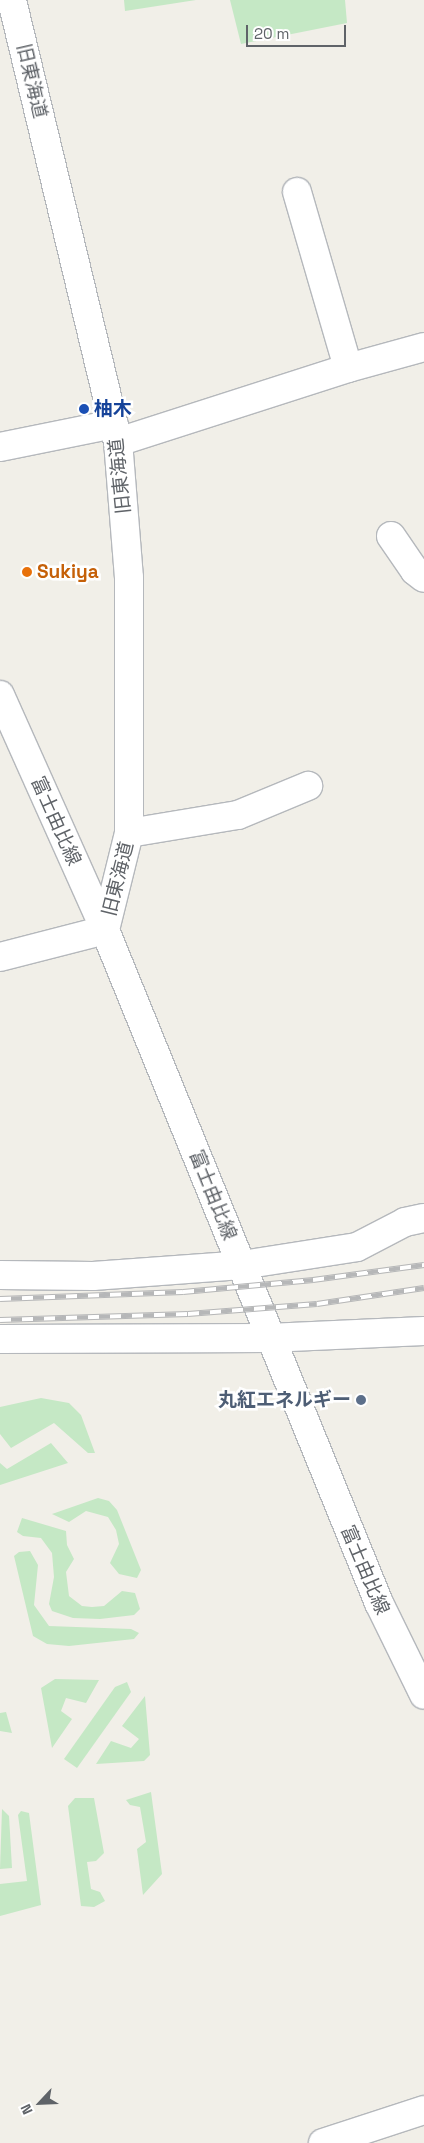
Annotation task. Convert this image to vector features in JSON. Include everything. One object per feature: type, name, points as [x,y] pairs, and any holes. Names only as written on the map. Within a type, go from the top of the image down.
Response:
[{"type":"street","name":"旧東海道","points":[[12,0],[116,433],[129,578],[129,833],[105,930]]},
{"type":"street","points":[[298,192],[348,368]]},
{"type":"street","points":[[0,447],[116,433],[424,347]]},
{"type":"street","points":[[391,536],[415,571],[424,578]]},
{"type":"street","name":"富士由比線","points":[[0,695],[105,930],[242,1265],[268,1338],[379,1603],[424,1695]]},
{"type":"street","points":[[129,833],[238,815],[308,786]]},
{"type":"street","points":[[0,957],[105,930]]},
{"type":"street","points":[[0,1275],[93,1276],[242,1265],[358,1247],[405,1222],[424,1218]]},
{"type":"street","points":[[0,1339],[268,1338],[424,1331]]},
{"type":"street","points":[[323,2143],[424,2110]]},
{"type":"green space","points":[[124,0],[196,0],[125,11]]},
{"type":"green space","points":[[230,0],[345,0],[347,23],[241,44]]},
{"type":"green space","points":[[41,1398],[69,1403],[81,1415],[95,1453],[88,1453],[54,1423],[11,1448],[0,1434],[0,1407]]},
{"type":"green space","points":[[51,1443],[68,1463],[0,1485],[0,1463],[7,1469]]},
{"type":"green space","points":[[98,1498],[109,1501],[117,1510],[141,1570],[137,1578],[119,1574],[110,1563],[119,1544],[116,1530],[108,1517],[86,1511],[69,1522],[52,1514]]},
{"type":"green space","points":[[22,1518],[66,1531],[67,1545],[74,1559],[66,1572],[69,1596],[82,1606],[92,1607],[104,1606],[122,1591],[135,1593],[140,1609],[134,1615],[100,1619],[73,1618],[52,1611],[49,1604],[54,1577],[52,1553],[41,1538],[23,1536],[17,1532]]},
{"type":"green space","points":[[30,1551],[38,1565],[34,1605],[49,1626],[131,1629],[139,1633],[134,1639],[69,1646],[47,1644],[33,1636],[14,1556],[19,1552]]},
{"type":"green space","points":[[55,1679],[99,1680],[86,1703],[66,1698],[61,1711],[72,1719],[52,1748],[41,1688]]},
{"type":"green space","points":[[127,1682],[131,1692],[77,1768],[64,1759],[115,1687]]},
{"type":"green space","points":[[145,1696],[150,1755],[144,1761],[96,1764],[111,1741],[131,1748],[139,1739],[122,1726]]},
{"type":"green space","points":[[6,1712],[12,1733],[0,1731],[0,1713]]},
{"type":"green space","points":[[151,1792],[162,1874],[143,1895],[137,1849],[146,1842],[140,1807],[130,1805],[126,1800]]},
{"type":"green space","points":[[75,1798],[94,1798],[104,1853],[96,1861],[87,1862],[91,1889],[100,1892],[105,1901],[94,1907],[81,1906],[68,1806]]},
{"type":"green space","points":[[2,1809],[9,1816],[12,1868],[0,1869]]},
{"type":"green space","points":[[21,1811],[29,1813],[41,1905],[0,1916],[0,1884],[27,1881],[18,1815]]},
{"type":"railway","points":[[0,1299],[183,1292],[313,1280],[424,1265]]},
{"type":"railway","points":[[0,1320],[188,1314],[317,1304],[424,1288]]},
{"type":"place","name":"柚木","points":[[84,409]]},
{"type":"place","name":"Sukiya","points":[[27,572]]},
{"type":"place","name":"丸紅エネルギー","points":[[361,1400]]}]
